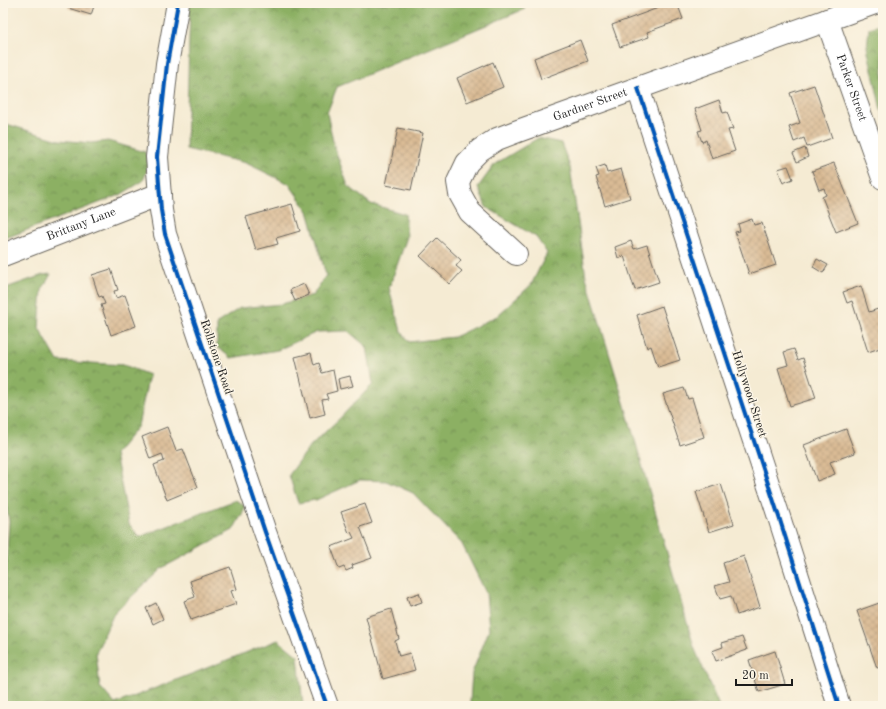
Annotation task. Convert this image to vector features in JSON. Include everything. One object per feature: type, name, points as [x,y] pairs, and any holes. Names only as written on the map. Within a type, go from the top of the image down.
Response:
[{"type":"street","name":"Rollstone Road","points":[[178,3],[167,64],[157,157],[165,234],[265,532],[327,706]]},
{"type":"street","name":"Gardner Street","points":[[516,254],[470,212],[460,194],[458,182],[467,163],[480,150],[497,139],[874,3]]},
{"type":"street","name":"Parker Street","points":[[827,20],[883,178]]},
{"type":"street","name":"Hollywood Street","points":[[638,88],[779,517],[839,706]]},
{"type":"street","name":"Brittany Lane","points":[[3,255],[160,194]]},
{"type":"green space","points":[[190,3],[522,3],[525,9],[337,87],[327,113],[334,146],[348,186],[371,204],[405,214],[407,237],[389,288],[401,331],[409,342],[454,337],[497,316],[531,285],[547,253],[536,237],[486,207],[478,187],[495,164],[538,138],[561,143],[570,167],[586,277],[626,409],[694,647],[719,706],[472,706],[470,702],[472,673],[489,630],[486,593],[462,544],[413,493],[386,481],[360,480],[316,500],[298,503],[289,475],[311,445],[373,384],[367,347],[348,331],[317,332],[278,350],[231,358],[217,347],[217,323],[240,308],[282,304],[313,295],[326,275],[308,211],[289,184],[246,163],[186,149]]},
{"type":"green space","points":[[883,24],[883,119],[867,47],[869,28]]},
{"type":"green space","points":[[3,123],[59,140],[91,143],[108,141],[145,152],[149,165],[143,181],[120,195],[3,239]]},
{"type":"green space","points":[[51,274],[42,290],[39,328],[58,361],[124,365],[149,375],[138,426],[115,454],[129,524],[139,537],[236,500],[246,507],[233,530],[162,568],[114,613],[96,653],[100,687],[115,704],[278,640],[298,656],[303,706],[3,706],[3,618],[9,521],[3,489],[3,289],[43,275]]},
{"type":"building","points":[[70,3],[95,3],[91,15],[68,8]]},
{"type":"building","points":[[656,3],[677,3],[683,19],[647,32],[649,37],[620,47],[612,25],[658,8]]},
{"type":"building","points":[[580,40],[588,61],[541,79],[534,58]]},
{"type":"building","points":[[493,62],[503,87],[467,102],[457,78]]},
{"type":"building","points":[[814,85],[832,138],[807,147],[804,138],[794,142],[789,127],[800,123],[790,93]]},
{"type":"building","points":[[719,100],[723,113],[727,112],[733,129],[728,130],[735,151],[712,159],[706,140],[702,142],[698,131],[702,130],[695,109]]},
{"type":"building","points":[[398,128],[423,133],[411,190],[386,185]]},
{"type":"building","points":[[805,148],[808,157],[797,162],[793,153]]},
{"type":"building","points":[[834,163],[858,223],[836,232],[822,197],[826,195],[824,188],[819,190],[812,171]]},
{"type":"building","points":[[605,165],[607,173],[621,169],[630,198],[605,206],[596,177],[599,176],[596,168]]},
{"type":"building","points":[[788,166],[793,179],[783,183],[778,169]]},
{"type":"building","points":[[292,204],[300,231],[276,238],[278,244],[256,250],[246,217]]},
{"type":"building","points":[[752,219],[754,225],[762,223],[776,265],[749,274],[735,232],[740,231],[738,224]]},
{"type":"building","points":[[437,238],[461,260],[456,266],[462,271],[450,284],[420,256]]},
{"type":"building","points":[[631,241],[634,249],[647,245],[659,282],[635,290],[624,256],[618,258],[615,247]]},
{"type":"building","points":[[817,259],[828,265],[823,273],[813,267]]},
{"type":"building","points":[[111,269],[118,290],[114,291],[116,298],[125,295],[136,326],[111,335],[101,305],[105,304],[102,296],[99,297],[92,275]]},
{"type":"building","points":[[304,284],[309,295],[295,301],[290,290]]},
{"type":"building","points":[[861,286],[869,312],[881,308],[883,316],[883,347],[868,352],[852,301],[847,303],[843,292]]},
{"type":"building","points":[[662,306],[680,360],[658,367],[651,346],[647,348],[637,315]]},
{"type":"building","points":[[794,349],[798,360],[803,358],[816,398],[790,406],[778,368],[788,365],[784,352]]},
{"type":"building","points":[[311,353],[314,365],[319,363],[322,373],[333,370],[337,391],[326,394],[328,399],[322,400],[325,414],[310,418],[295,357]]},
{"type":"building","points":[[350,376],[353,386],[340,389],[338,379]]},
{"type":"building","points":[[684,388],[688,399],[692,398],[704,437],[680,445],[663,394]]},
{"type":"building","points":[[167,427],[176,451],[183,449],[198,487],[167,500],[154,465],[164,461],[162,454],[150,459],[142,437]]},
{"type":"building","points":[[846,429],[855,453],[830,462],[835,474],[817,481],[804,445]]},
{"type":"building","points":[[721,484],[734,524],[709,532],[696,492]]},
{"type":"building","points":[[365,504],[372,523],[360,527],[372,558],[352,565],[353,568],[346,571],[344,567],[339,569],[331,547],[354,538],[351,532],[349,533],[341,512]]},
{"type":"building","points":[[744,556],[760,607],[737,615],[731,596],[720,599],[715,586],[729,582],[723,563]]},
{"type":"building","points":[[230,567],[237,589],[231,591],[236,604],[191,620],[184,601],[195,597],[190,581]]},
{"type":"building","points":[[419,593],[422,602],[410,606],[407,597]]},
{"type":"building","points":[[882,602],[883,666],[877,668],[857,611]]},
{"type":"building","points":[[156,603],[163,619],[153,624],[146,608]]},
{"type":"building","points":[[391,609],[399,639],[395,641],[399,656],[410,653],[415,670],[383,679],[366,617]]},
{"type":"building","points":[[742,637],[747,650],[716,661],[712,651],[723,647],[722,643]]},
{"type":"building","points":[[775,651],[785,684],[759,692],[749,660]]},
{"type":"cycle path","points":[[178,3],[167,64],[157,157],[161,210],[165,234],[265,532],[327,706]]},
{"type":"cycle path","points":[[638,88],[779,517],[839,706]]}]
